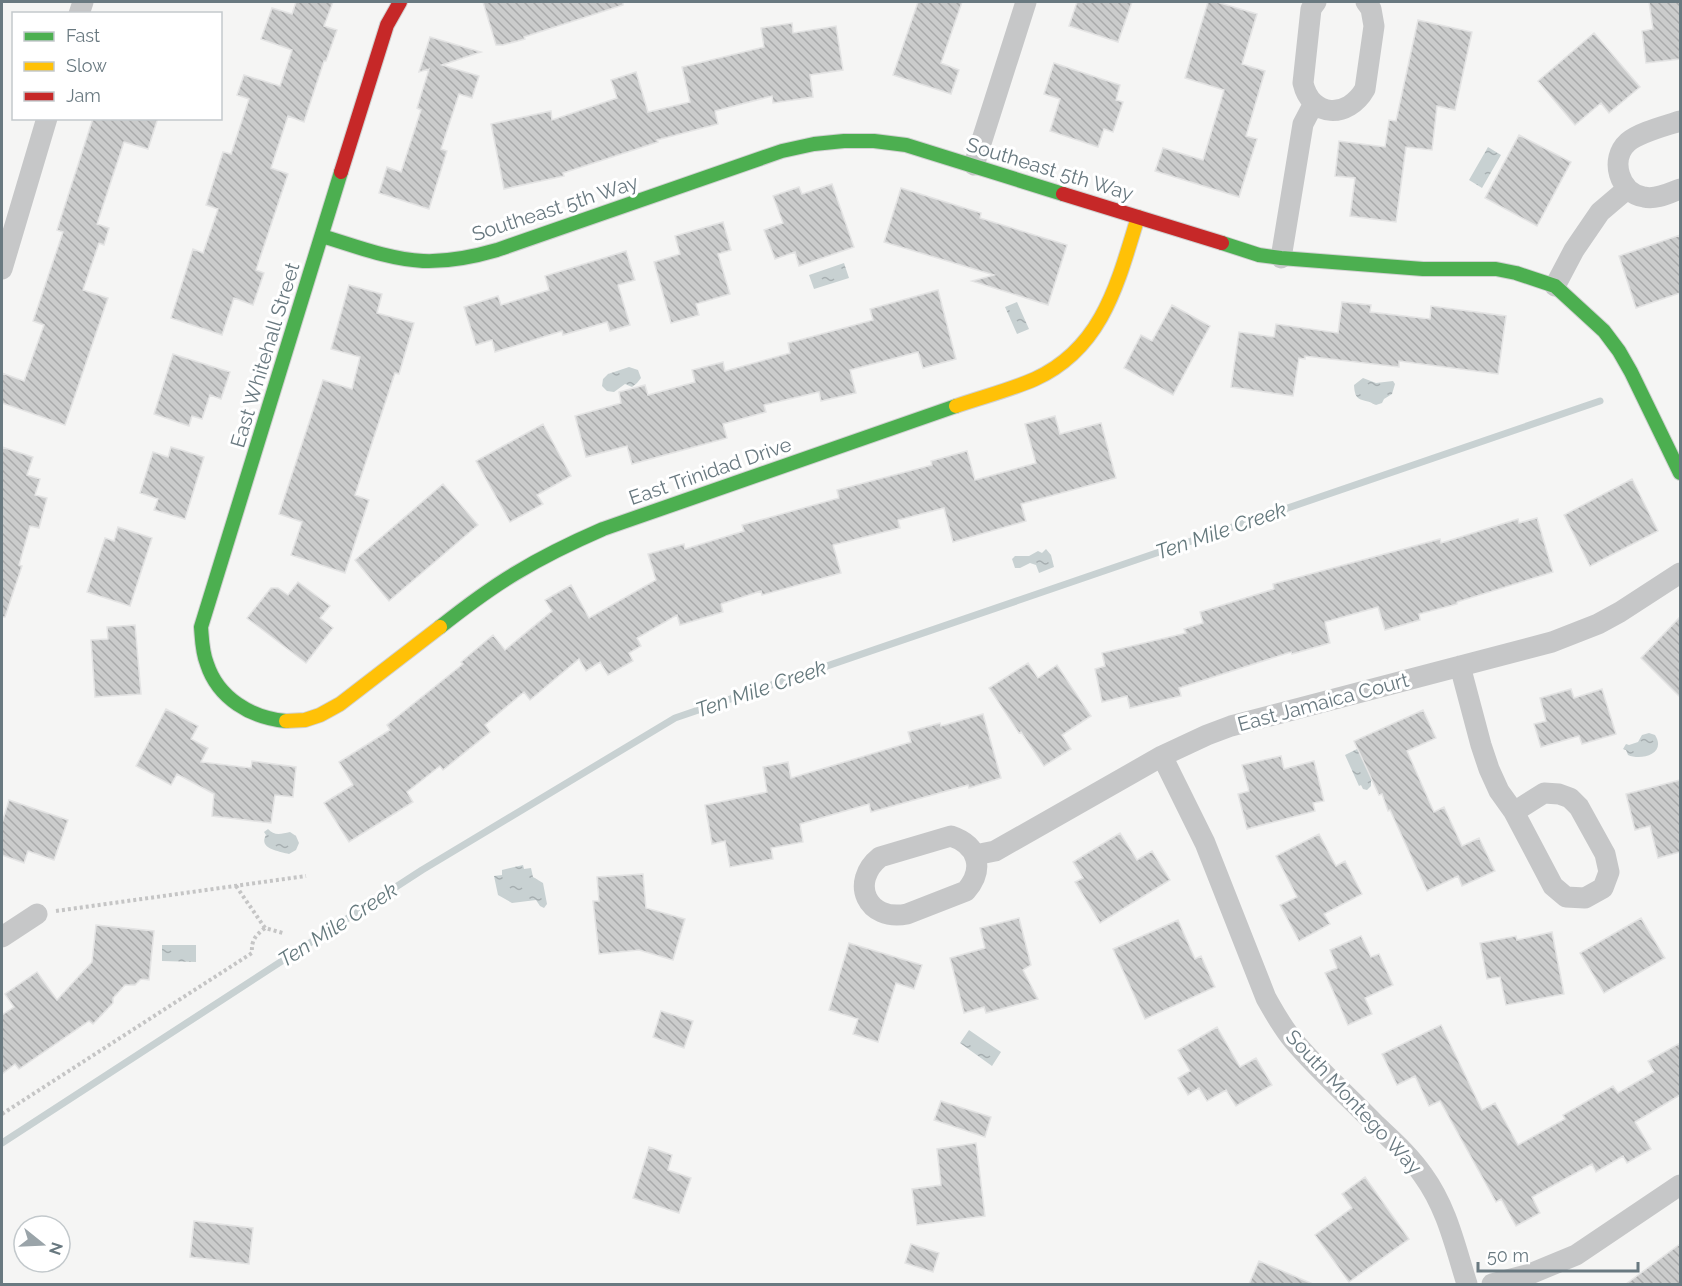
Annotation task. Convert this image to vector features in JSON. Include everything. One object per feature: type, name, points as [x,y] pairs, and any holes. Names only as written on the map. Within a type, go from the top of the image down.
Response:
[{"type":"street","name":"East Whitehall Street","points":[[246,711],[225,695],[211,676],[203,652],[201,627],[387,26],[400,2]]},
{"type":"street","points":[[974,165],[1026,2]]},
{"type":"street","points":[[1316,2],[1311,9],[1303,76],[1305,91],[1314,103],[1333,111],[1345,109],[1354,104],[1365,89],[1374,26],[1371,9],[1366,2]]},
{"type":"street","points":[[1281,258],[1303,124],[1314,103]]},
{"type":"street","points":[[2,269],[46,120]]},
{"type":"street","points":[[1680,121],[1637,136],[1625,145],[1618,158],[1620,179],[1627,189],[1635,194],[1644,198],[1653,198],[1680,189]]},
{"type":"street","name":"Southeast 5th Way","points":[[322,236],[398,258],[422,261],[472,257],[782,151],[831,141],[864,140],[906,145],[1260,255],[1423,269],[1496,269],[1555,286],[1604,332],[1619,351],[1680,473]]},
{"type":"street","points":[[1555,286],[1574,250],[1600,212],[1627,189]]},
{"type":"street","name":"East Trinidad Drive","points":[[246,711],[269,719],[294,721],[319,716],[340,704],[473,601],[515,573],[558,549],[615,525],[1034,379],[1056,367],[1093,333],[1106,312],[1138,217]]},
{"type":"street","name":"East Jamaica Court","points":[[975,855],[995,851],[1162,756],[1207,735],[1231,726],[1552,642],[1575,634],[1620,612],[1680,573]]},
{"type":"street","points":[[1460,666],[1486,761],[1499,791],[1514,812],[1553,886],[1566,897],[1585,898],[1603,888],[1609,872],[1605,854],[1579,807],[1570,798],[1559,794],[1544,793],[1514,812]]},
{"type":"street","name":"South Montego Way","points":[[1162,756],[1206,843],[1266,998],[1278,1020],[1293,1040],[1424,1175],[1448,1220],[1467,1284]]},
{"type":"street","points":[[951,836],[961,839],[975,855],[976,875],[966,891],[897,916],[887,915],[870,904],[864,884],[866,873],[880,857],[951,836]]},
{"type":"street","points":[[2,937],[37,914]]},
{"type":"street","points":[[1492,1284],[1530,1274],[1576,1255],[1680,1185]]},
{"type":"path","points":[[37,914],[306,876]]},
{"type":"path","points":[[236,886],[265,928],[283,933]]},
{"type":"path","points":[[2,1114],[252,953],[252,941],[265,928]]},
{"type":"water","points":[[1488,147],[1501,155],[1482,188],[1469,180]]},
{"type":"water","points":[[844,263],[849,278],[814,289],[809,275]]},
{"type":"water","points":[[1017,302],[1029,329],[1017,334],[1005,307]]},
{"type":"water","points":[[629,367],[638,370],[641,378],[632,387],[625,384],[614,392],[607,391],[602,386],[603,379],[608,374]]},
{"type":"water","points":[[1363,378],[1376,383],[1393,381],[1395,384],[1392,394],[1376,405],[1358,398],[1354,385]]},
{"type":"water","points":[[1046,549],[1051,555],[1054,567],[1039,573],[1036,565],[1030,563],[1015,568],[1012,559],[1015,556],[1029,556],[1038,551],[1042,553]]},
{"type":"water","points":[[1649,733],[1655,735],[1658,742],[1658,747],[1651,754],[1633,757],[1623,749],[1626,744],[1638,742],[1642,735]]},
{"type":"water","points":[[1359,748],[1374,780],[1371,781],[1371,786],[1367,790],[1359,786],[1345,755]]},
{"type":"water","points":[[268,829],[275,834],[290,832],[296,836],[299,843],[296,850],[289,854],[267,846],[264,832]]},
{"type":"water","points":[[523,865],[524,869],[531,868],[533,877],[543,883],[547,904],[544,908],[536,900],[512,903],[498,895],[494,876],[502,875],[502,870]]},
{"type":"water","points":[[162,945],[196,945],[196,962],[162,961]]},
{"type":"water","points":[[969,1030],[1001,1052],[992,1066],[960,1043]]},
{"type":"building","points":[[296,2],[333,2],[324,26],[337,30],[304,122],[288,116],[271,168],[288,174],[256,270],[264,273],[253,305],[234,298],[222,335],[171,318],[193,249],[203,253],[218,209],[206,205],[223,152],[231,154],[249,99],[237,95],[244,75],[280,86],[292,50],[261,39],[272,8],[292,14]]},
{"type":"building","points":[[483,2],[623,2],[623,5],[524,37],[525,39],[496,45]]},
{"type":"building","points":[[918,2],[962,2],[941,63],[959,70],[951,94],[893,75]]},
{"type":"building","points":[[1077,2],[1132,2],[1118,42],[1069,26]]},
{"type":"building","points":[[1208,2],[1217,2],[1257,14],[1242,64],[1265,71],[1246,136],[1257,139],[1239,197],[1155,171],[1163,148],[1203,160],[1224,90],[1185,78]]},
{"type":"building","points":[[1649,2],[1680,2],[1680,59],[1646,63],[1642,31],[1653,29]]},
{"type":"building","points":[[1418,20],[1472,32],[1455,110],[1437,106],[1432,150],[1406,147],[1396,222],[1350,216],[1355,178],[1335,176],[1339,141],[1385,147],[1389,120],[1396,121]]},
{"type":"building","points":[[792,23],[793,33],[836,26],[843,70],[810,75],[813,97],[773,103],[772,96],[715,111],[718,124],[657,140],[658,142],[563,173],[564,176],[504,189],[491,124],[551,111],[552,120],[617,98],[611,80],[636,72],[648,112],[690,102],[682,67],[764,47],[761,28]]},
{"type":"building","points":[[1594,33],[1640,87],[1609,113],[1601,103],[1575,125],[1538,81]]},
{"type":"building","points":[[430,37],[481,52],[442,65],[479,76],[472,98],[459,94],[441,149],[447,151],[429,209],[379,193],[387,167],[401,172],[421,110],[417,108],[429,69],[419,72]]},
{"type":"building","points":[[1054,63],[1120,85],[1116,100],[1123,102],[1113,132],[1104,129],[1098,147],[1050,131],[1060,99],[1044,94]]},
{"type":"building","points":[[92,120],[157,120],[148,149],[124,142],[97,224],[109,228],[104,245],[99,243],[83,290],[108,298],[65,425],[2,403],[2,373],[24,381],[44,325],[33,321],[63,232],[57,230]]},
{"type":"building","points":[[1519,135],[1571,162],[1537,226],[1485,198]]},
{"type":"building","points":[[832,184],[854,247],[799,266],[795,252],[775,259],[764,230],[783,223],[773,196],[799,187],[802,194]]},
{"type":"building","points":[[901,188],[981,213],[980,218],[1067,245],[1048,305],[972,281],[994,275],[884,242]]},
{"type":"building","points":[[723,222],[731,250],[718,254],[730,294],[696,304],[699,315],[671,323],[654,262],[680,254],[675,236]]},
{"type":"building","points":[[1680,235],[1680,293],[1636,308],[1619,256]]},
{"type":"building","points":[[626,251],[635,280],[618,285],[630,325],[610,331],[607,322],[563,335],[562,331],[495,352],[492,340],[476,345],[464,307],[498,296],[501,305],[549,290],[545,276]]},
{"type":"building","points":[[349,285],[382,294],[377,313],[414,323],[399,374],[395,373],[355,495],[369,500],[345,573],[291,555],[302,522],[279,514],[323,380],[352,389],[360,357],[331,349]]},
{"type":"building","points":[[938,290],[956,359],[923,368],[918,352],[850,370],[856,393],[821,401],[819,392],[764,405],[766,412],[723,424],[727,438],[632,464],[627,446],[586,457],[575,416],[621,403],[619,392],[645,385],[648,395],[695,382],[692,370],[723,362],[725,371],[790,353],[788,343],[873,320],[870,309]]},
{"type":"building","points":[[1342,302],[1371,305],[1370,312],[1430,319],[1431,306],[1506,316],[1498,374],[1399,361],[1399,367],[1305,356],[1305,359],[1299,358],[1293,396],[1231,387],[1239,332],[1274,337],[1276,324],[1338,333]]},
{"type":"building","points":[[1172,305],[1210,326],[1173,395],[1124,368],[1141,335],[1152,341]]},
{"type":"building","points":[[173,354],[230,372],[221,399],[210,395],[202,419],[192,416],[189,426],[154,414]]},
{"type":"building","points":[[1055,416],[1060,434],[1101,423],[1116,478],[1021,504],[1026,521],[953,542],[944,508],[898,520],[900,528],[833,545],[841,573],[762,595],[761,591],[721,604],[723,612],[680,625],[677,615],[637,638],[641,646],[629,653],[633,661],[608,675],[600,662],[586,671],[579,659],[530,700],[524,692],[485,725],[490,732],[443,770],[440,766],[407,792],[413,802],[349,842],[324,803],[353,785],[339,762],[390,730],[387,725],[463,664],[461,662],[493,635],[505,650],[552,611],[545,600],[571,585],[589,618],[656,580],[648,554],[684,544],[685,549],[744,531],[742,525],[839,498],[837,490],[932,465],[931,461],[967,451],[975,480],[1036,463],[1025,424]]},
{"type":"building","points":[[543,424],[571,476],[537,495],[543,504],[510,522],[476,461]]},
{"type":"building","points":[[2,447],[33,457],[27,475],[40,479],[35,495],[47,498],[39,528],[30,526],[19,565],[22,566],[5,617],[2,617]]},
{"type":"building","points":[[171,447],[204,457],[185,519],[154,510],[158,499],[140,493],[153,452],[168,457]]},
{"type":"building","points":[[1632,479],[1658,531],[1590,566],[1564,515]]},
{"type":"building","points":[[443,484],[478,525],[389,601],[355,560]]},
{"type":"building","points":[[1537,518],[1553,572],[1457,602],[1457,604],[1419,614],[1420,620],[1385,630],[1378,607],[1325,622],[1330,643],[1292,654],[1291,652],[1179,688],[1181,696],[1130,708],[1127,696],[1102,702],[1095,669],[1105,666],[1102,653],[1186,633],[1184,629],[1203,623],[1200,612],[1274,589],[1273,584],[1440,539],[1441,543],[1518,519],[1519,523]]},
{"type":"building","points":[[118,527],[152,538],[130,606],[87,592],[105,538],[114,541]]},
{"type":"building","points":[[298,582],[330,606],[320,618],[333,628],[306,663],[247,618],[271,588],[278,588],[288,595]]},
{"type":"building","points":[[1680,617],[1680,697],[1641,658]]},
{"type":"building","points":[[135,625],[141,694],[95,697],[91,640],[108,639],[107,627]]},
{"type":"building","points":[[1028,663],[1038,678],[1057,665],[1091,716],[1062,735],[1071,749],[1044,766],[989,688]]},
{"type":"building","points":[[1571,689],[1574,698],[1602,689],[1616,734],[1582,744],[1579,736],[1541,747],[1534,724],[1546,721],[1540,698]]},
{"type":"building","points":[[166,709],[198,726],[191,739],[208,748],[201,762],[251,768],[252,761],[296,767],[293,797],[275,795],[271,823],[212,816],[214,794],[177,774],[171,785],[136,766]]},
{"type":"building","points":[[1423,710],[1436,738],[1407,751],[1434,812],[1444,807],[1462,846],[1479,838],[1495,871],[1462,886],[1458,876],[1427,891],[1390,810],[1388,811],[1382,794],[1379,795],[1354,741]]},
{"type":"building","points":[[983,714],[1001,778],[871,812],[869,804],[800,824],[803,842],[771,848],[773,859],[730,867],[725,841],[712,844],[705,805],[767,792],[763,767],[788,762],[791,778],[911,742],[908,732],[940,723],[941,726]]},
{"type":"building","points":[[1281,756],[1284,769],[1314,761],[1324,801],[1313,803],[1315,811],[1247,829],[1238,794],[1249,791],[1242,765]]},
{"type":"building","points":[[1680,780],[1680,852],[1658,858],[1650,826],[1635,830],[1626,794]]},
{"type":"building","points":[[9,800],[68,820],[54,860],[28,851],[24,863],[2,855],[2,823]]},
{"type":"building","points":[[1120,833],[1137,860],[1152,851],[1170,880],[1100,923],[1075,882],[1083,878],[1073,862]]},
{"type":"building","points":[[1319,834],[1336,866],[1345,861],[1362,894],[1324,914],[1330,924],[1299,941],[1280,905],[1297,897],[1276,856]]},
{"type":"building","points":[[643,874],[646,908],[685,919],[673,960],[639,950],[599,954],[593,901],[599,901],[597,877]]},
{"type":"building","points":[[1019,918],[1031,965],[1023,970],[1038,999],[986,1013],[984,1007],[964,1013],[950,958],[985,948],[980,928]]},
{"type":"building","points":[[1641,918],[1665,958],[1604,993],[1580,953]]},
{"type":"building","points":[[1178,920],[1195,959],[1201,956],[1215,987],[1145,1019],[1113,949]]},
{"type":"building","points":[[96,925],[154,931],[149,980],[141,979],[135,985],[125,985],[113,998],[113,1003],[93,1024],[89,1021],[19,1069],[15,1064],[2,1074],[2,1015],[14,1007],[5,994],[37,972],[57,1000],[92,962]]},
{"type":"building","points":[[1552,932],[1564,994],[1506,1005],[1500,977],[1487,979],[1480,943],[1516,936],[1517,940]]},
{"type":"building","points":[[1361,936],[1371,957],[1379,954],[1393,985],[1365,998],[1372,1014],[1348,1025],[1325,973],[1337,968],[1330,950]]},
{"type":"building","points":[[849,943],[922,965],[914,989],[896,983],[878,1042],[853,1034],[858,1019],[829,1010]]},
{"type":"building","points":[[661,1011],[693,1021],[684,1048],[653,1037]]},
{"type":"building","points":[[1441,1025],[1482,1110],[1495,1103],[1518,1145],[1565,1119],[1563,1115],[1613,1086],[1618,1093],[1654,1072],[1648,1061],[1680,1043],[1680,1095],[1635,1122],[1651,1149],[1627,1163],[1623,1156],[1596,1172],[1592,1164],[1532,1197],[1540,1213],[1516,1226],[1501,1199],[1496,1202],[1440,1101],[1429,1106],[1415,1076],[1397,1085],[1382,1054]]},
{"type":"building","points":[[1217,1027],[1240,1067],[1256,1058],[1272,1085],[1236,1106],[1226,1090],[1207,1101],[1199,1088],[1188,1095],[1178,1078],[1190,1071],[1178,1050]]},
{"type":"building","points":[[941,1101],[991,1117],[985,1137],[934,1120]]},
{"type":"building","points":[[976,1143],[985,1216],[917,1225],[912,1189],[941,1185],[937,1149]]},
{"type":"building","points":[[649,1147],[672,1155],[668,1170],[691,1178],[679,1213],[633,1198]]},
{"type":"building","points":[[1365,1177],[1409,1239],[1349,1282],[1315,1235],[1352,1208],[1342,1194]]},
{"type":"building","points":[[194,1221],[253,1228],[249,1264],[190,1257]]},
{"type":"building","points":[[911,1244],[939,1253],[933,1272],[905,1263]]},
{"type":"building","points":[[1680,1244],[1680,1284],[1626,1284]]},
{"type":"building","points":[[1259,1261],[1313,1284],[1249,1284]]},
{"type":"waterway","name":"Ten Mile Creek","points":[[2,1143],[422,870],[675,718],[1600,401]]},
{"type":"traffic: fast","points":[[322,236],[372,252],[410,260],[442,261],[470,257],[497,250],[782,151],[814,144],[844,141],[874,141],[906,145],[1063,194]]},
{"type":"traffic: fast","points":[[286,721],[260,716],[249,711],[237,704],[219,687],[205,659],[201,627],[341,172]]},
{"type":"traffic: fast","points":[[1222,243],[1259,255],[1281,258],[1423,269],[1496,269],[1555,286],[1604,331],[1619,351],[1680,473]]},
{"type":"traffic: fast","points":[[440,627],[516,573],[603,529],[956,406]]},
{"type":"traffic: slow","points":[[956,406],[1035,379],[1058,366],[1077,350],[1092,331],[1115,289],[1138,217]]},
{"type":"traffic: slow","points":[[286,721],[305,720],[340,704],[440,627]]},
{"type":"traffic: jam","points":[[341,172],[387,25],[400,2]]},
{"type":"traffic: jam","points":[[1063,194],[1222,243]]}]
